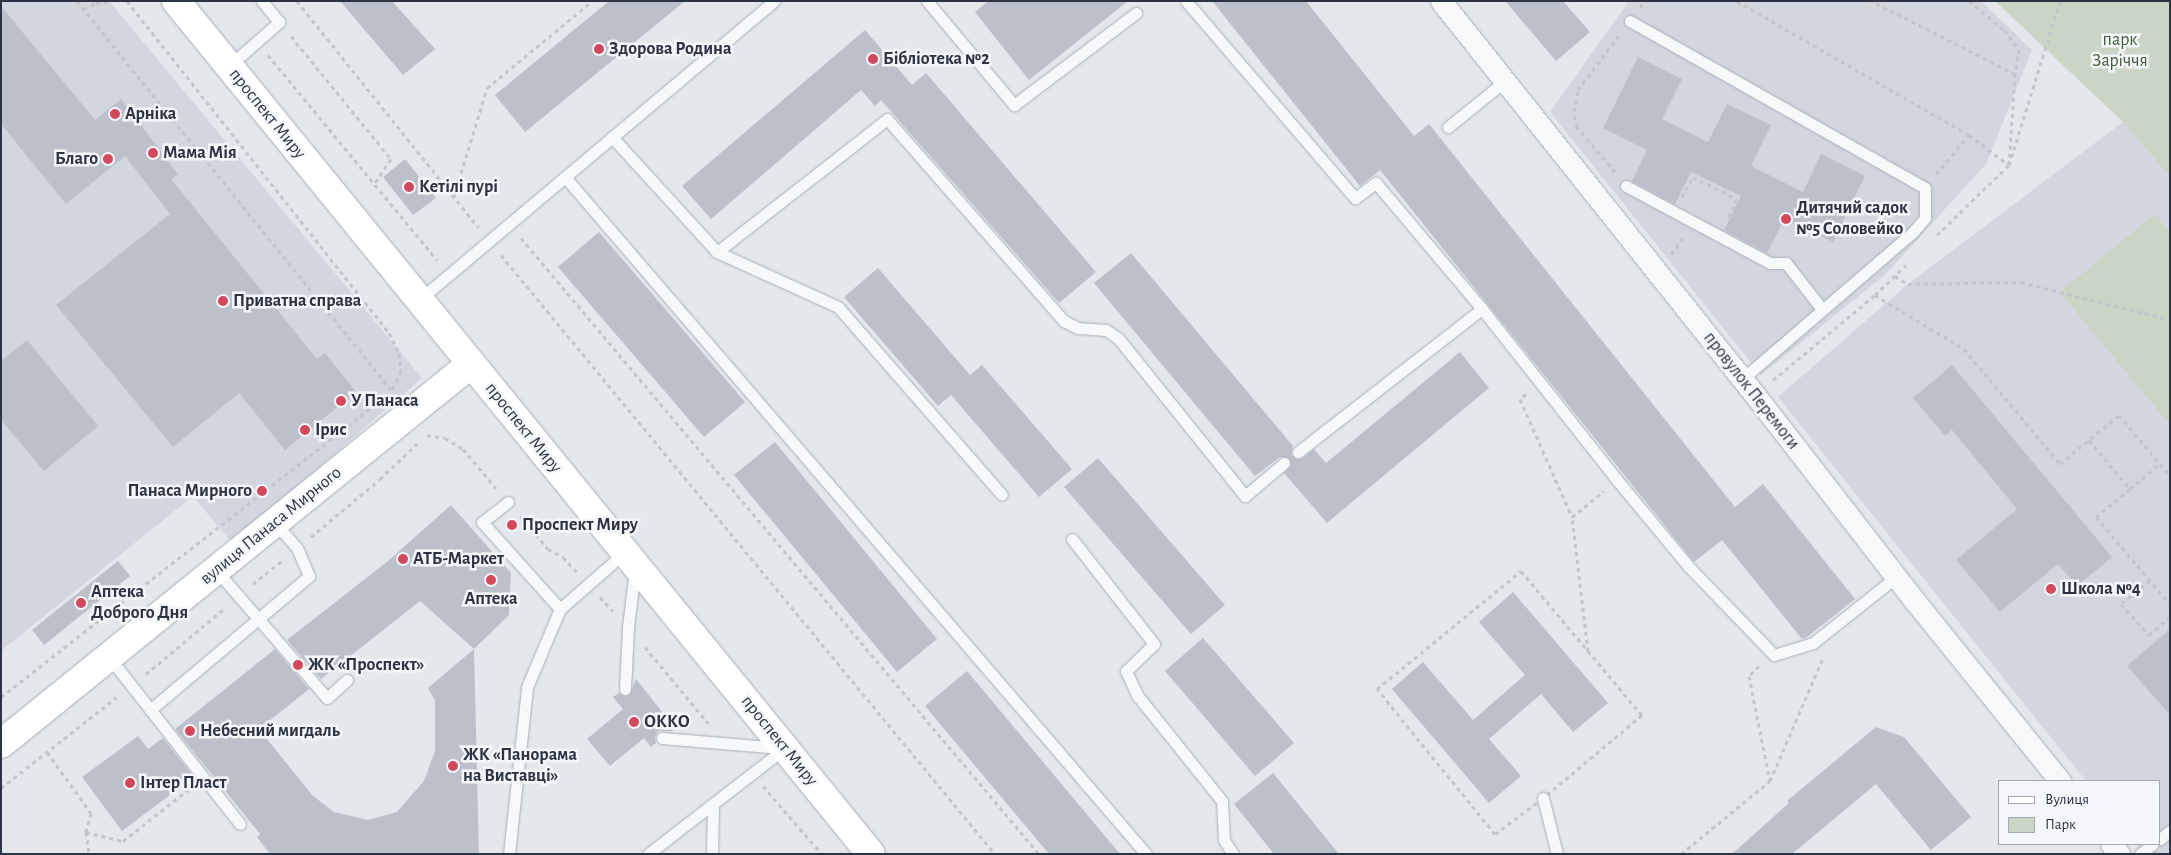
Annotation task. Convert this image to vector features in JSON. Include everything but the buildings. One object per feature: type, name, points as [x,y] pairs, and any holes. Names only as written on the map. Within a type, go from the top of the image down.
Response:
[{"type":"main road","name":"проспект Миру","points":[[176,1],[871,854]]},
{"type":"main road","name":"вулиця Панаса Мирного","points":[[1,744],[471,364]]},
{"type":"street","name":"провулок Перемоги","points":[[1441,1],[1742,379],[1896,577],[2059,780]]},
{"type":"lane","points":[[229,66],[279,22],[262,1]]},
{"type":"lane","points":[[419,300],[774,1]]},
{"type":"lane","points":[[927,1],[1014,105],[1136,13]]},
{"type":"lane","points":[[1186,1],[1355,198],[1376,183],[1482,309],[1617,480],[1689,567],[1774,655],[1813,643],[1896,577]]},
{"type":"lane","points":[[1630,21],[1925,188],[1925,218],[1913,232],[1821,308],[1742,379]]},
{"type":"lane","points":[[1448,128],[1505,81]]},
{"type":"lane","points":[[717,252],[887,119],[1064,321],[1078,328],[1106,330],[1118,338],[1245,496],[1284,463]]},
{"type":"lane","points":[[612,137],[717,252],[838,307],[1002,495]]},
{"type":"lane","points":[[565,177],[1146,854]]},
{"type":"lane","points":[[1626,186],[1770,262],[1786,263],[1821,308]]},
{"type":"lane","points":[[1298,452],[1482,309]]},
{"type":"lane","points":[[508,502],[482,522],[560,608]]},
{"type":"lane","points":[[150,710],[309,576],[297,548],[275,523]]},
{"type":"lane","points":[[1072,539],[1154,644],[1126,671],[1137,695],[1222,801],[1224,840],[1233,854]]},
{"type":"lane","points":[[509,854],[527,687],[560,608],[588,584],[630,559]]},
{"type":"lane","points":[[625,689],[630,559]]},
{"type":"lane","points":[[216,570],[328,698],[347,680]]},
{"type":"lane","points":[[109,657],[240,824]]},
{"type":"lane","points":[[662,738],[785,748]]},
{"type":"lane","points":[[648,854],[785,748]]},
{"type":"lane","points":[[1543,798],[1557,854]]},
{"type":"lane","points":[[712,806],[712,854]]},
{"type":"lane","points":[[2140,854],[2152,845]]},
{"type":"path","points":[[77,1],[392,391]]},
{"type":"path","points":[[84,9],[96,3],[110,1]]},
{"type":"path","points":[[1,697],[392,391],[401,371],[399,353],[389,333],[127,1]]},
{"type":"path","points":[[297,1],[489,240],[995,854]]},
{"type":"path","points":[[454,196],[487,88],[592,1]]},
{"type":"path","points":[[1626,186],[1577,127],[1574,112],[1578,90],[1645,1]]},
{"type":"path","points":[[1737,1],[1969,135],[2009,165],[2015,74],[2019,49],[2004,30],[1969,1]]},
{"type":"path","points":[[1872,1],[2015,74]]},
{"type":"path","points":[[279,22],[391,159],[374,184]]},
{"type":"path","points":[[257,41],[449,274]]},
{"type":"path","points":[[1925,188],[1969,135]]},
{"type":"path","points":[[1675,212],[1692,177],[1737,199],[1719,236]]},
{"type":"path","points":[[509,223],[1038,854]]},
{"type":"path","points":[[1657,272],[1695,223]]},
{"type":"path","points":[[1895,276],[1908,284],[2021,282],[2170,320]]},
{"type":"path","points":[[1875,295],[1964,349],[2060,464],[2119,414],[2170,475]]},
{"type":"path","points":[[1539,382],[1520,399],[1572,518],[1588,651]]},
{"type":"path","points":[[1,788],[132,686],[380,479],[429,433],[446,438],[463,449],[548,549],[563,558],[628,627],[725,744]]},
{"type":"path","points":[[2089,440],[2130,489]]},
{"type":"path","points":[[2160,464],[2096,517],[2170,604]]},
{"type":"path","points":[[1572,518],[1617,480]]},
{"type":"path","points":[[1521,571],[1588,651],[1642,715],[1543,798],[1495,834],[1377,689],[1521,571]]},
{"type":"path","points":[[2150,581],[2121,604],[2149,635],[2170,617]]},
{"type":"path","points":[[1681,854],[1770,781],[1823,657]]},
{"type":"path","points":[[1759,666],[1749,676],[1770,781]]},
{"type":"path","points":[[48,752],[91,813],[86,832],[89,854]]},
{"type":"path","points":[[752,774],[822,854]]},
{"type":"path","points":[[86,832],[122,841],[204,778]]},
{"type":"shaded area","points":[[1,1],[109,1],[422,378],[232,543],[193,496],[1,651]]},
{"type":"shaded area","name":"Дитячий садок №5 Соловейко","points":[[1629,1],[1981,1],[2032,50],[1986,164],[1886,274],[1761,375],[1550,112]]},
{"type":"shaded area","name":"Школа №4","points":[[2123,122],[2170,177],[2170,854],[2144,854],[2137,845],[2161,845],[2161,780],[2085,780],[1778,397],[1908,284]]},
{"type":"green space","name":"парк Заріччя","points":[[1995,1],[2170,1],[2170,177],[2123,122]]},
{"type":"green space","points":[[2155,214],[2170,232],[2170,425],[2060,292]]},
{"type":"place","name":"Здорова Родина","points":[[599,49]]},
{"type":"place","name":"Бібліотека №2","points":[[873,59]]},
{"type":"place","name":"Арніка","points":[[115,114]]},
{"type":"place","name":"Мама Мія","points":[[153,153]]},
{"type":"place","name":"Благо","points":[[108,159]]},
{"type":"place","name":"Кетілі пурі","points":[[409,187]]},
{"type":"place","name":"Дитячий садок №5 Соловейко","points":[[1786,219]]},
{"type":"place","name":"Приватна справа","points":[[223,301]]},
{"type":"place","name":"У Панаса","points":[[341,401]]},
{"type":"place","name":"Ірис","points":[[305,430]]},
{"type":"place","name":"Панаса Мирного","points":[[262,491]]},
{"type":"place","name":"Проспект Миру","points":[[512,525]]},
{"type":"place","name":"АТБ-Маркет","points":[[403,559]]},
{"type":"place","name":"Аптека","points":[[491,580]]},
{"type":"place","name":"Школа №4","points":[[2051,589]]},
{"type":"place","name":"Аптека Доброго Дня","points":[[81,603]]},
{"type":"place","name":"ЖК «Проспект»","points":[[298,665]]},
{"type":"place","name":"ОККО","points":[[634,722]]},
{"type":"place","name":"Небесний мигдаль","points":[[190,731]]},
{"type":"place","name":"ЖК «Панорама на Виставці»","points":[[453,766]]},
{"type":"place","name":"Інтер Пласт","points":[[130,783]]}]
